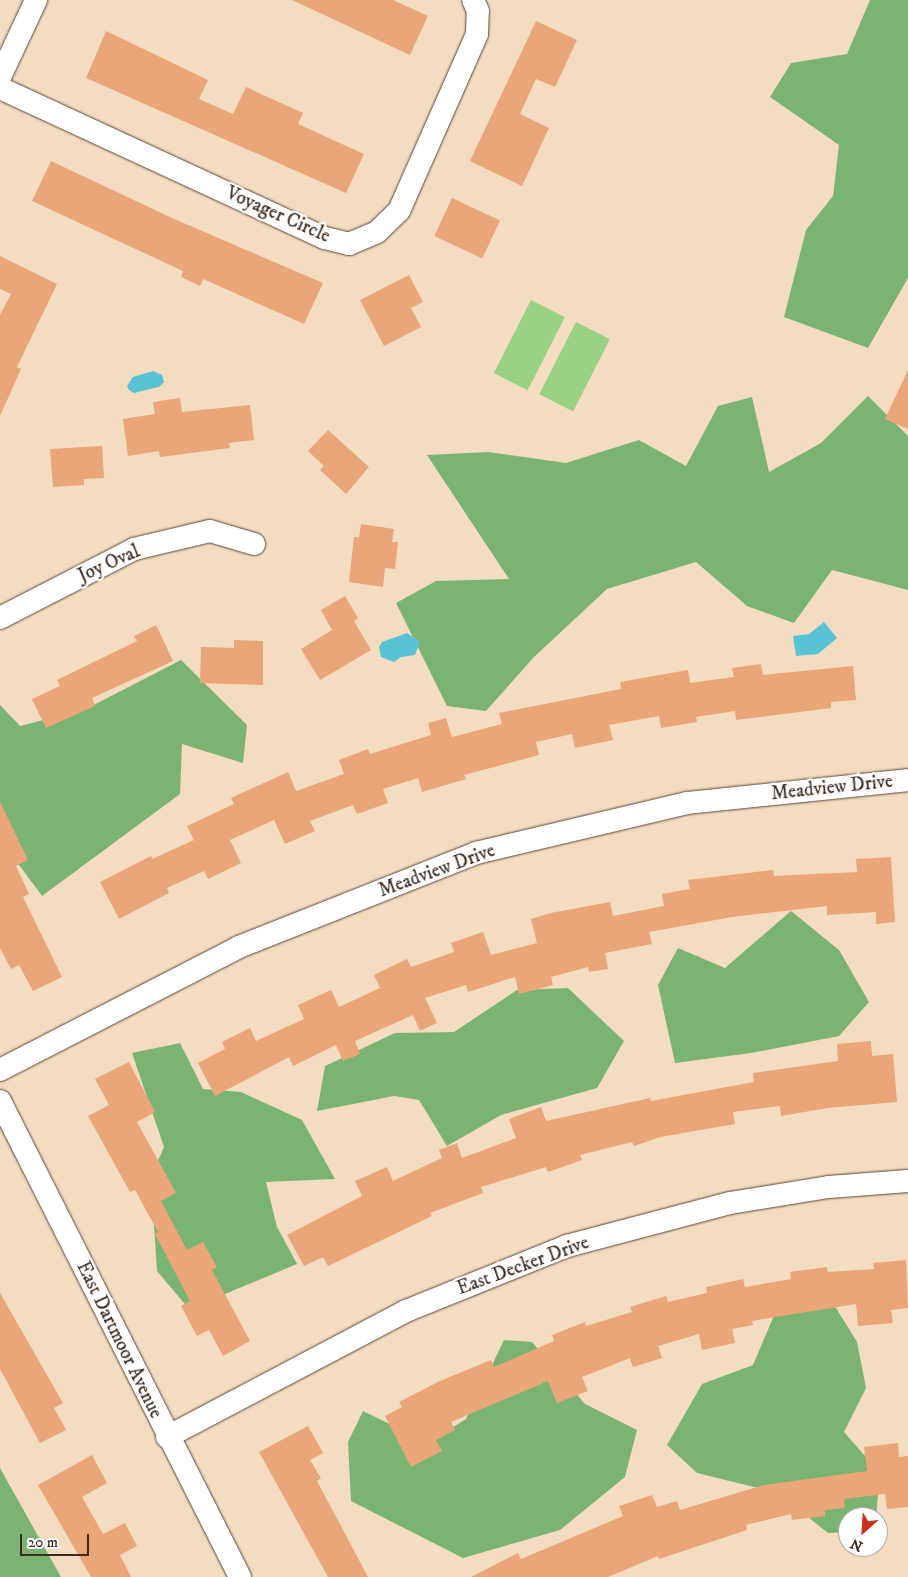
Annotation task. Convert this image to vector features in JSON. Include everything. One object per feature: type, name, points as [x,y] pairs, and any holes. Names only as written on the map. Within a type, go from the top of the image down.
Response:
[{"type":"street","points":[[0,77],[36,0]]},
{"type":"street","name":"Voyager Circle","points":[[0,88],[325,238],[349,244],[376,232],[400,211],[477,34],[478,11],[473,0]]},
{"type":"street","name":"Joy Oval","points":[[0,618],[134,549],[210,531],[254,544]]},
{"type":"street","name":"Meadview Drive","points":[[0,1070],[238,948],[476,853],[687,803],[908,780]]},
{"type":"street","name":"East Dartmoor Avenue","points":[[0,1101],[167,1437],[240,1577]]},
{"type":"street","name":"East Decker Drive","points":[[167,1437],[406,1311],[567,1246],[730,1203],[829,1187],[908,1181]]},
{"type":"green space","points":[[870,0],[908,0],[908,278],[868,348],[784,317],[806,230],[833,196],[839,145],[770,97],[791,63],[847,54]]},
{"type":"green space","points":[[531,300],[565,317],[528,390],[494,373]]},
{"type":"green space","points":[[576,322],[610,339],[573,411],[539,394]]},
{"type":"green space","points":[[868,396],[908,436],[908,590],[832,570],[794,623],[747,606],[696,562],[607,589],[534,657],[486,711],[447,706],[396,603],[436,581],[509,579],[427,455],[488,452],[566,463],[639,440],[686,466],[718,406],[752,397],[769,472],[821,443]]},
{"type":"green space","points":[[181,660],[247,725],[243,763],[182,744],[180,794],[42,896],[0,839],[0,705],[20,726],[86,709]]},
{"type":"green space","points":[[791,911],[839,950],[869,1002],[839,1036],[751,1053],[675,1063],[658,985],[678,948],[725,968]]},
{"type":"green space","points":[[568,988],[624,1041],[597,1088],[501,1115],[447,1146],[419,1100],[394,1096],[317,1111],[325,1066],[395,1033],[454,1032],[517,990]]},
{"type":"green space","points":[[180,1043],[203,1089],[241,1092],[302,1120],[335,1179],[266,1182],[277,1227],[297,1264],[189,1309],[157,1271],[151,1177],[164,1147],[132,1053]]},
{"type":"green space","points":[[833,1303],[857,1342],[866,1388],[844,1432],[880,1473],[877,1507],[838,1507],[838,1532],[828,1533],[778,1493],[697,1473],[667,1445],[702,1384],[753,1365],[778,1306]]},
{"type":"green space","points":[[504,1340],[532,1342],[585,1404],[637,1430],[625,1477],[560,1530],[463,1558],[351,1501],[348,1442],[363,1411],[428,1443],[466,1419]]},
{"type":"green space","points":[[0,1468],[61,1577],[0,1577]]},
{"type":"water","points":[[153,371],[162,375],[164,382],[159,387],[134,393],[129,390],[127,386],[133,377]]},
{"type":"water","points":[[824,622],[837,638],[818,654],[796,656],[793,636],[809,634]]},
{"type":"water","points":[[407,633],[420,641],[415,655],[401,657],[394,662],[381,657],[379,647],[382,642]]},
{"type":"building","points":[[292,0],[393,0],[428,16],[410,55]]},
{"type":"building","points":[[536,21],[577,40],[555,87],[536,79],[520,114],[549,128],[522,186],[470,161]]},
{"type":"building","points":[[106,31],[208,80],[199,99],[233,114],[246,87],[303,113],[298,124],[364,154],[346,193],[86,78]]},
{"type":"building","points":[[51,161],[172,218],[323,283],[304,324],[203,279],[200,286],[181,277],[183,271],[32,201]]},
{"type":"building","points":[[452,198],[500,220],[482,258],[434,236]]},
{"type":"building","points":[[0,256],[57,284],[17,367],[21,369],[0,416],[0,315],[11,294],[0,289]]},
{"type":"building","points":[[409,275],[423,302],[411,308],[421,327],[384,346],[360,300]]},
{"type":"building","points":[[908,370],[908,429],[885,419]]},
{"type":"building","points":[[180,398],[182,412],[250,405],[254,440],[229,443],[230,448],[160,457],[159,451],[128,456],[123,419],[155,414],[153,402]]},
{"type":"building","points":[[328,430],[369,467],[346,494],[320,470],[324,466],[308,451]]},
{"type":"building","points":[[102,446],[104,478],[84,479],[84,485],[53,487],[50,449]]},
{"type":"building","points":[[361,524],[394,529],[392,542],[398,542],[395,569],[385,568],[383,587],[349,582],[354,537],[359,537]]},
{"type":"building","points":[[345,596],[358,618],[354,621],[371,650],[320,680],[301,649],[332,630],[321,610]]},
{"type":"building","points":[[156,625],[173,661],[92,698],[95,706],[46,728],[32,699],[60,686],[57,680],[137,641],[134,636]]},
{"type":"building","points":[[234,640],[263,641],[263,685],[200,683],[201,647],[234,648]]},
{"type":"building","points":[[761,664],[763,675],[853,666],[856,700],[831,702],[831,708],[736,720],[735,711],[696,717],[697,722],[661,728],[659,716],[609,725],[613,740],[575,748],[572,734],[536,742],[539,755],[464,775],[466,779],[422,792],[418,778],[383,789],[388,803],[357,814],[353,805],[310,821],[315,831],[285,844],[274,820],[230,840],[241,863],[208,879],[204,871],[167,888],[169,893],[119,919],[100,882],[151,856],[152,859],[194,840],[187,826],[234,804],[231,798],[288,772],[296,791],[344,774],[339,760],[368,749],[370,754],[431,735],[428,723],[446,718],[452,737],[502,724],[499,713],[621,689],[620,682],[688,670],[690,683],[734,677],[732,668]]},
{"type":"building","points":[[0,802],[28,860],[16,866],[29,894],[23,897],[62,977],[33,991],[19,965],[11,969],[0,948]]},
{"type":"building","points":[[891,857],[895,922],[876,924],[876,912],[827,915],[827,906],[732,917],[649,932],[652,944],[605,953],[608,969],[589,972],[588,967],[551,977],[553,985],[519,994],[515,977],[468,992],[466,985],[425,998],[437,1023],[420,1031],[413,1015],[355,1041],[360,1054],[343,1061],[336,1045],[293,1066],[289,1057],[215,1096],[198,1063],[225,1049],[222,1042],[250,1028],[256,1041],[304,1019],[298,1005],[331,990],[339,1007],[380,988],[374,975],[407,959],[411,967],[454,952],[451,943],[483,932],[491,955],[537,943],[531,919],[551,913],[610,902],[613,916],[664,906],[662,894],[690,889],[688,880],[773,870],[774,876],[857,872],[856,859]]},
{"type":"building","points":[[871,1041],[872,1056],[893,1054],[897,1102],[828,1108],[781,1116],[780,1106],[733,1112],[735,1124],[660,1137],[634,1146],[632,1142],[580,1155],[582,1160],[548,1172],[546,1167],[481,1187],[483,1193],[430,1213],[432,1216],[328,1266],[323,1257],[304,1266],[287,1235],[362,1196],[355,1181],[387,1167],[393,1181],[442,1158],[439,1150],[457,1143],[462,1158],[516,1138],[509,1119],[541,1107],[546,1121],[650,1098],[651,1101],[754,1082],[753,1073],[838,1061],[837,1044]]},
{"type":"building","points":[[129,1062],[155,1112],[137,1122],[176,1193],[161,1201],[187,1250],[203,1242],[217,1267],[212,1270],[250,1341],[223,1356],[209,1330],[197,1336],[181,1306],[190,1301],[155,1234],[158,1232],[135,1190],[130,1192],[88,1116],[109,1105],[95,1079]]},
{"type":"building","points":[[906,1260],[908,1308],[891,1310],[893,1323],[858,1326],[856,1304],[752,1321],[753,1325],[732,1329],[735,1343],[702,1350],[699,1334],[658,1346],[662,1358],[633,1367],[630,1358],[582,1377],[588,1391],[557,1403],[548,1381],[451,1422],[455,1430],[436,1440],[442,1451],[411,1467],[385,1416],[402,1407],[399,1402],[440,1381],[491,1360],[494,1367],[554,1341],[552,1335],[585,1322],[586,1326],[632,1312],[630,1307],[666,1296],[668,1302],[707,1293],[706,1287],[743,1279],[745,1287],[791,1279],[790,1272],[827,1267],[828,1272],[874,1269],[873,1263]]},
{"type":"building","points":[[0,1293],[63,1403],[54,1408],[66,1430],[40,1443],[0,1369]]},
{"type":"building","points":[[308,1426],[323,1453],[310,1460],[321,1478],[317,1481],[368,1577],[328,1577],[259,1452]]},
{"type":"building","points":[[898,1443],[899,1457],[908,1456],[908,1507],[888,1509],[885,1494],[844,1499],[845,1507],[825,1510],[825,1516],[792,1520],[791,1514],[746,1525],[747,1530],[659,1559],[658,1556],[608,1577],[471,1577],[518,1553],[521,1559],[623,1516],[619,1506],[652,1495],[657,1507],[677,1501],[680,1510],[764,1485],[867,1471],[864,1447]]},
{"type":"building","points":[[92,1455],[107,1483],[82,1497],[103,1534],[125,1523],[137,1546],[120,1555],[131,1577],[91,1577],[38,1485]]}]
